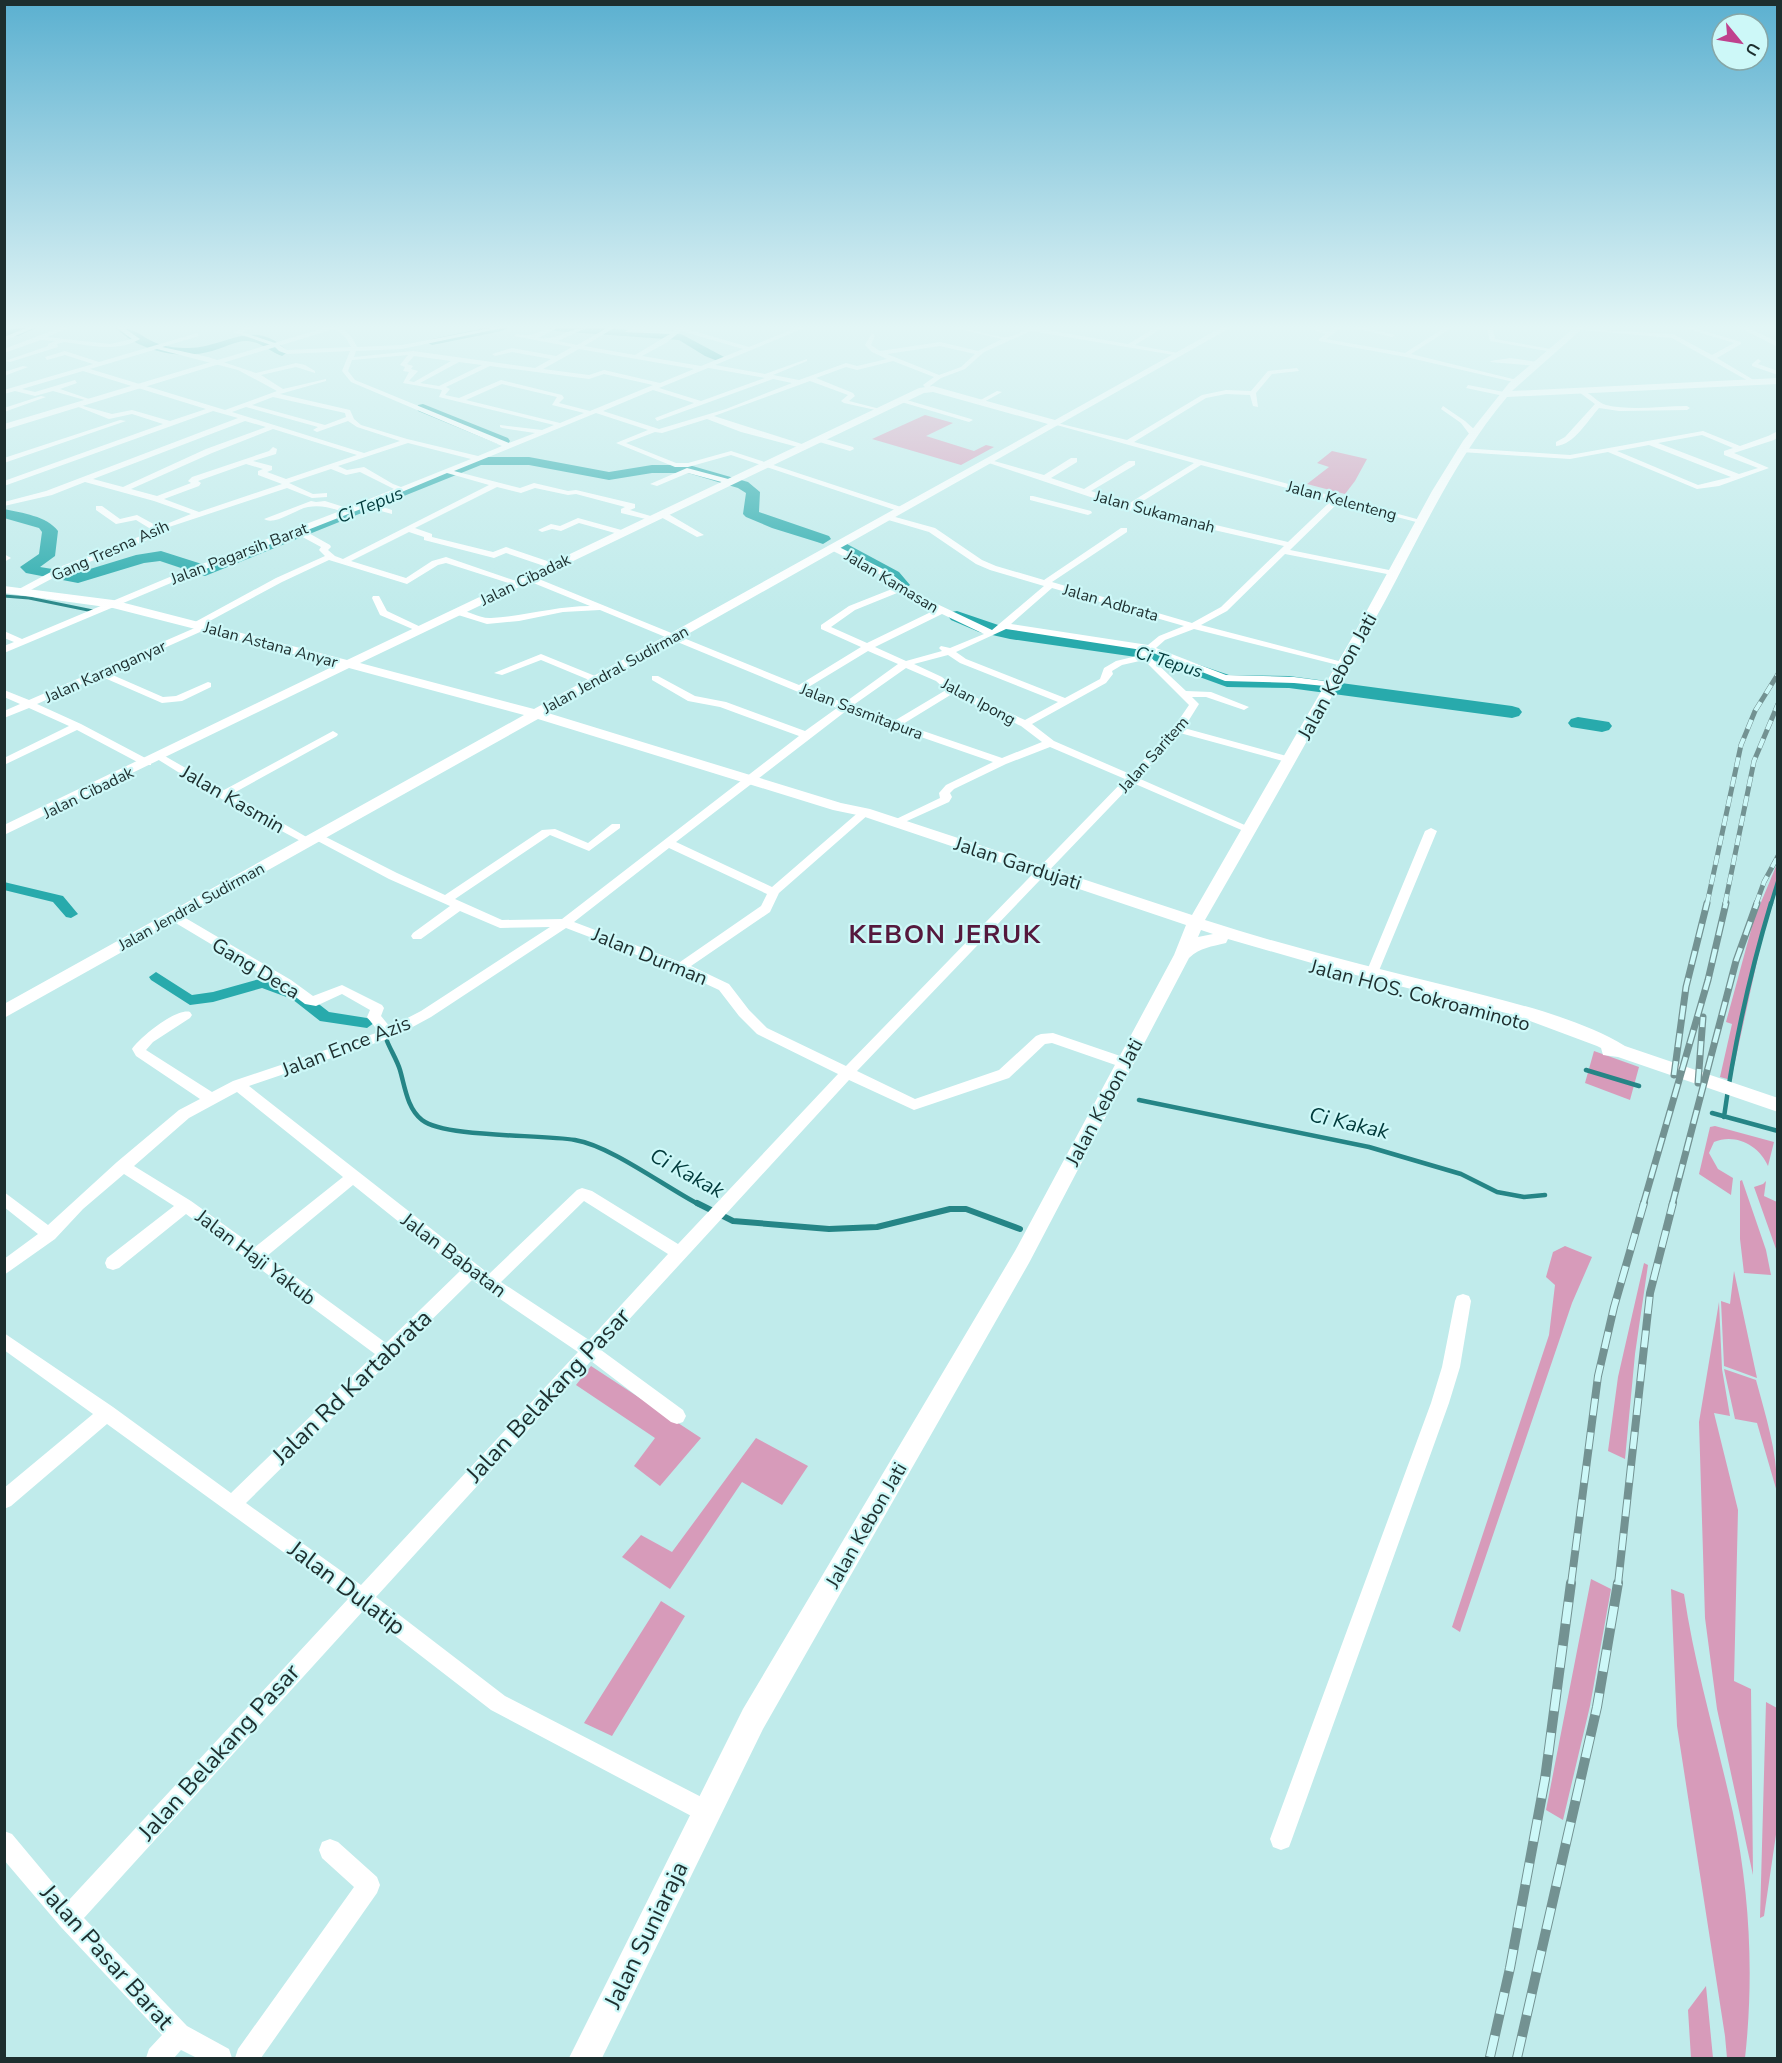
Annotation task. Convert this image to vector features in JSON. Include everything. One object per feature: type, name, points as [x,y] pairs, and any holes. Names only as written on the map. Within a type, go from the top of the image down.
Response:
[{"type":"main road","name":"Jalan Cibadak","points":[[4,831],[849,424]]},
{"type":"main road","name":"Jalan Jendral Sudirman","points":[[4,1012],[1053,424]]},
{"type":"main road","name":"Jalan Kebon Jati","points":[[705,1811],[753,1719],[1022,1257],[1182,955],[1195,926],[1394,574],[1420,521],[1461,450],[1480,424]]},
{"type":"main road","name":"Jalan Astana Anyar","points":[[4,589],[112,604],[202,625],[535,713]]},
{"type":"main road","name":"Jalan Gardujati","points":[[535,713],[838,807],[1195,926]]},
{"type":"main road","name":"Jalan Gardujati","points":[[861,816],[896,823],[1039,875]]},
{"type":"main road","points":[[1208,903],[1211,916],[1222,936]]},
{"type":"main road","name":"Jalan HOS. Cokroaminoto","points":[[1195,926],[1222,936],[1426,991]]},
{"type":"main road","name":"Jalan HOS. Cokroaminoto","points":[[1182,955],[1193,944],[1222,936],[1372,973],[1515,1018],[1599,1048],[1624,1052],[1778,1105]]},
{"type":"main road","name":"Jalan Suniaraja","points":[[585,2058],[633,1964],[705,1811]]},
{"type":"street","points":[[102,424],[106,426]]},
{"type":"street","points":[[4,461],[112,424]]},
{"type":"street","points":[[4,484],[168,424]]},
{"type":"street","points":[[4,504],[42,495],[229,424]]},
{"type":"street","points":[[261,424],[364,455]]},
{"type":"street","points":[[315,424],[325,427]]},
{"type":"street","points":[[289,440],[333,424]]},
{"type":"street","points":[[357,424],[375,432],[478,458]]},
{"type":"street","points":[[457,424],[509,446]]},
{"type":"street","points":[[634,424],[660,431],[684,424]]},
{"type":"street","points":[[729,424],[802,447]]},
{"type":"street","name":"Jalan Kelenteng","points":[[1060,424],[1420,521]]},
{"type":"street","points":[[1128,443],[1158,424]]},
{"type":"street","points":[[1465,424],[1473,433]]},
{"type":"street","points":[[1559,444],[1568,439],[1581,424]]},
{"type":"street","name":"Jalan Pagarsih Barat","points":[[4,650],[187,573],[300,532],[352,509],[369,505],[401,489],[451,472],[478,458],[561,425]]},
{"type":"street","points":[[502,426],[542,432]]},
{"type":"street","points":[[123,490],[240,439],[273,428]]},
{"type":"street","points":[[653,430],[621,443],[675,465],[688,465],[729,453],[901,510]]},
{"type":"street","points":[[1461,450],[1558,458],[1706,434],[1740,448]]},
{"type":"street","points":[[1718,455],[1775,437]]},
{"type":"street","points":[[157,499],[196,484],[192,481],[195,479],[273,452],[274,447],[240,439]]},
{"type":"street","points":[[819,439],[850,449]]},
{"type":"street","name":"Gang Tresna Asih","points":[[22,591],[66,568],[155,534],[166,525],[251,499],[332,466],[408,441]]},
{"type":"street","points":[[1651,443],[1739,477]]},
{"type":"street","points":[[1609,450],[1697,487],[1768,467],[1727,453]]},
{"type":"street","points":[[1696,460],[1709,458]]},
{"type":"street","points":[[1045,478],[1074,460]]},
{"type":"street","points":[[244,461],[269,468],[261,472],[312,496],[321,494],[352,509]]},
{"type":"street","name":"Jalan Sukamanah","points":[[987,461],[1045,478],[1074,497],[1128,507],[1394,574]]},
{"type":"street","points":[[1128,507],[1200,462]]},
{"type":"street","points":[[1033,498],[1074,497],[1132,463]]},
{"type":"street","points":[[332,466],[347,473],[361,469],[390,486],[401,489]]},
{"type":"street","points":[[654,484],[687,470],[731,481]]},
{"type":"street","points":[[451,472],[522,491],[534,485],[568,493],[576,492],[632,506],[624,511],[654,518],[700,535]]},
{"type":"street","points":[[84,479],[157,499],[198,514]]},
{"type":"street","points":[[343,562],[495,485]]},
{"type":"street","points":[[4,493],[20,500]]},
{"type":"street","points":[[1074,497],[1088,513]]},
{"type":"street","points":[[1024,724],[1104,681],[1108,674],[1107,670],[1119,663],[1146,652],[1162,638],[1193,626],[1230,604],[1337,499]]},
{"type":"street","points":[[331,557],[323,550],[327,547],[300,532],[268,519],[311,503],[325,503],[352,509]]},
{"type":"street","points":[[369,505],[389,512]]},
{"type":"street","points":[[99,508],[119,522],[137,517],[159,530]]},
{"type":"street","name":"Jalan Adbrata","points":[[888,517],[932,530],[986,565],[1193,626],[1343,665]]},
{"type":"street","points":[[542,530],[551,526],[561,529],[578,520],[622,533]]},
{"type":"street","points":[[409,529],[430,536],[427,538],[494,555],[505,550],[553,566]]},
{"type":"street","points":[[999,629],[1047,584],[1124,530]]},
{"type":"street","name":"Jalan Kamasan","points":[[837,546],[886,574],[902,588],[940,610],[975,626],[1146,652],[1225,678],[1294,680],[1330,689]]},
{"type":"street","name":"Jalan Sasmitapura","points":[[331,557],[407,581],[435,563],[446,560],[523,580],[608,609],[844,707],[1002,762]]},
{"type":"street","name":"Jalan Karanganyar","points":[[4,715],[202,625],[252,592],[331,557]]},
{"type":"street","name":"Jalan Ipong","points":[[902,588],[852,608],[824,627],[939,680],[952,690],[1024,724],[1050,743],[1250,830]]},
{"type":"street","points":[[376,598],[383,613],[420,629]]},
{"type":"street","points":[[458,612],[487,621],[519,618],[563,609],[608,609]]},
{"type":"street","points":[[801,688],[879,640],[940,610]]},
{"type":"street","points":[[975,626],[944,649],[993,673],[1065,701]]},
{"type":"street","name":"Jalan Ence Azis","points":[[4,1268],[49,1234],[122,1166],[183,1114],[237,1085],[388,1034],[436,1008],[565,923],[806,735],[905,664],[948,652],[999,629]]},
{"type":"street","points":[[4,634],[23,643]]},
{"type":"street","name":"Jalan Saritem","points":[[1039,875],[1132,778],[1192,711],[1194,704],[1146,652]]},
{"type":"street","points":[[499,673],[541,657],[597,680]]},
{"type":"street","points":[[100,673],[162,700],[178,699],[208,685]]},
{"type":"street","points":[[655,678],[692,699],[722,704],[806,735]]},
{"type":"street","points":[[895,725],[952,690]]},
{"type":"street","name":"Jalan Kasmin","points":[[4,693],[153,760],[311,839]]},
{"type":"street","points":[[1185,694],[1207,694],[1244,707]]},
{"type":"street","points":[[4,762],[77,726]]},
{"type":"street","points":[[1176,729],[1213,741],[1231,743],[1290,760]]},
{"type":"street","points":[[222,795],[333,734]]},
{"type":"street","points":[[896,823],[945,800],[944,792],[950,787],[1002,762],[1050,743]]},
{"type":"street","points":[[681,967],[766,909],[772,899],[772,892],[861,816]]},
{"type":"street","points":[[445,900],[546,832],[551,831],[589,848],[616,826]]},
{"type":"street","points":[[1372,973],[1431,831]]},
{"type":"street","name":"Jalan Durman","points":[[311,839],[500,924],[565,923],[681,967],[723,987],[762,1031],[914,1104],[1004,1074],[1041,1039],[1053,1038],[1124,1063]]},
{"type":"street","points":[[668,843],[772,892]]},
{"type":"street","name":"Jalan Belakang Pasar","points":[[68,1918],[723,1205],[1039,875]]},
{"type":"street","points":[[417,936],[458,906]]},
{"type":"street","name":"Gang Deca","points":[[173,916],[310,1001],[316,1001],[342,989],[365,1000],[377,1008],[374,1017],[388,1034]]},
{"type":"street","points":[[185,1015],[148,1039],[139,1049],[141,1053],[210,1098]]},
{"type":"street","name":"Jalan Babatan","points":[[237,1085],[471,1271],[589,1350],[677,1416]]},
{"type":"street","name":"Jalan Haji Yakub","points":[[122,1166],[186,1205],[386,1352]]},
{"type":"street","points":[[255,1257],[353,1177]]},
{"type":"street","points":[[490,1283],[582,1194],[679,1253]]},
{"type":"street","points":[[4,1198],[49,1234]]},
{"type":"street","points":[[113,1263],[186,1205]]},
{"type":"street","name":"Jalan Rd Kartabrata","points":[[233,1504],[471,1271]]},
{"type":"street","points":[[1281,1839],[1440,1403],[1451,1367],[1463,1301]]},
{"type":"street","name":"Jalan Dulatip","points":[[4,1340],[361,1597],[498,1703],[705,1811]]},
{"type":"street","points":[[4,1500],[107,1413]]},
{"type":"street","name":"Jalan Pasar Barat","points":[[4,1842],[68,1918],[178,2035],[220,2058]]},
{"type":"street","points":[[247,2058],[369,1885],[330,1850]]},
{"type":"street","points":[[158,2058],[178,2035]]},
{"type":"shaded area","points":[[905,424],[950,424],[926,436],[974,451],[986,445],[994,447],[961,465],[872,439]]},
{"type":"shaded area","points":[[1332,451],[1367,459],[1345,494],[1307,484],[1329,467],[1317,463]]},
{"type":"shaded area","points":[[1777,864],[1777,890],[1763,934],[1731,1080],[1720,1077],[1732,1024],[1726,1022],[1754,919]]},
{"type":"shaded area","points":[[1594,1051],[1639,1067],[1630,1100],[1585,1083]]},
{"type":"shaded area","points":[[1715,1126],[1774,1142],[1768,1166],[1759,1152],[1746,1143],[1730,1139],[1714,1142],[1709,1153],[1718,1169],[1733,1178],[1731,1195],[1699,1174],[1710,1127]]},
{"type":"shaded area","points":[[1742,1180],[1766,1250],[1771,1275],[1744,1273],[1740,1239],[1740,1181]]},
{"type":"shaded area","points":[[1766,1181],[1764,1196],[1777,1202],[1777,1261],[1776,1249],[1754,1187]]},
{"type":"shaded area","points":[[1565,1246],[1592,1257],[1572,1303],[1460,1632],[1452,1627],[1549,1335],[1555,1285],[1546,1277],[1553,1252]]},
{"type":"shaded area","points":[[1644,1263],[1648,1265],[1635,1354],[1625,1459],[1608,1451],[1618,1377]]},
{"type":"shaded area","points":[[1734,1271],[1757,1378],[1724,1366],[1721,1301],[1730,1304]]},
{"type":"shaded area","points":[[1719,1302],[1722,1369],[1730,1416],[1714,1413],[1738,1510],[1734,1681],[1751,1689],[1753,1875],[1717,1709],[1705,1618],[1699,1422]]},
{"type":"shaded area","points":[[591,1366],[701,1438],[660,1486],[634,1466],[655,1438],[576,1385]]},
{"type":"shaded area","points":[[1724,1369],[1756,1380],[1773,1450],[1777,1492],[1757,1423],[1735,1419]]},
{"type":"shaded area","points":[[756,1438],[808,1466],[782,1505],[742,1482],[670,1589],[622,1557],[641,1535],[672,1552]]},
{"type":"shaded area","points":[[1591,1579],[1611,1589],[1590,1706],[1563,1820],[1546,1810]]},
{"type":"shaded area","points":[[1671,1589],[1684,1594],[1694,1649],[1739,1843],[1747,1904],[1750,1966],[1745,2058],[1727,2058],[1677,1726]]},
{"type":"shaded area","points":[[661,1601],[685,1616],[612,1736],[584,1723]]},
{"type":"shaded area","points":[[1766,1702],[1777,1708],[1778,1821],[1764,1916],[1760,1918]]},
{"type":"shaded area","points":[[1706,1986],[1713,2058],[1691,2058],[1688,2010]]},
{"type":"waterway","points":[[462,424],[503,441]]},
{"type":"waterway","name":"Ci Tepus","points":[[4,513],[44,525],[50,531],[47,556],[28,567],[32,570],[78,578],[142,558],[161,556],[205,571],[479,461],[529,461],[609,476],[652,469],[689,469],[743,485],[753,492],[751,514],[777,525],[823,539]]},
{"type":"waterway","name":"Ci Tepus","points":[[847,549],[893,575],[902,585]]},
{"type":"waterway","points":[[4,596],[29,598],[93,611]]},
{"type":"waterway","name":"Ci Tepus","points":[[957,616],[985,628],[1010,634],[1153,654],[1227,681],[1289,682],[1512,712]]},
{"type":"waterway","name":"Ci Tepus","points":[[1578,723],[1602,726]]},
{"type":"waterway","points":[[1771,904],[1778,881]]},
{"type":"waterway","name":"Ci Kakak","points":[[4,886],[58,899],[71,914]]},
{"type":"waterway","points":[[1724,1116],[1743,1009],[1771,903]]},
{"type":"waterway","name":"Ci Kakak","points":[[156,977],[190,1000],[213,997],[263,983],[297,995],[325,1017],[367,1023]]},
{"type":"waterway","name":"Ci Kakak","points":[[387,1041],[399,1066],[413,1110],[422,1120],[434,1126],[471,1133],[559,1138],[589,1144],[621,1158],[700,1205]]},
{"type":"waterway","name":"Ci Kakak","points":[[1586,1070],[1639,1086]]},
{"type":"waterway","name":"Ci Kakak","points":[[1139,1100],[1369,1147],[1461,1174],[1497,1192],[1524,1197],[1545,1195]]},
{"type":"waterway","name":"Ci Kakak","points":[[1712,1113],[1724,1116]]},
{"type":"waterway","name":"Ci Kakak","points":[[1724,1116],[1778,1131]]},
{"type":"waterway","name":"Ci Kakak","points":[[697,1203],[733,1221],[829,1229],[877,1227],[950,1209],[966,1209],[1020,1229]]},
{"type":"railway","points":[[1707,904],[1741,745],[1755,711],[1778,674]]},
{"type":"railway","points":[[1725,904],[1754,761],[1778,704]]},
{"type":"railway","points":[[1756,904],[1764,882],[1778,856]]},
{"type":"railway","points":[[1674,1075],[1686,987],[1707,903]]},
{"type":"railway","points":[[1643,1205],[1708,980],[1726,903]]},
{"type":"railway","points":[[1672,1205],[1736,961],[1757,903]]},
{"type":"railway","points":[[1698,1083],[1703,1017]]},
{"type":"railway","points":[[1571,1584],[1598,1376],[1614,1307],[1644,1203]]},
{"type":"railway","points":[[1618,1584],[1650,1293],[1673,1203]]},
{"type":"railway","points":[[1490,2057],[1510,1968],[1545,1779],[1571,1583]]},
{"type":"railway","points":[[1517,2058],[1597,1707],[1618,1583]]},
{"type":"district","name":"KEBON JERUK","points":[[945,934]]}]
